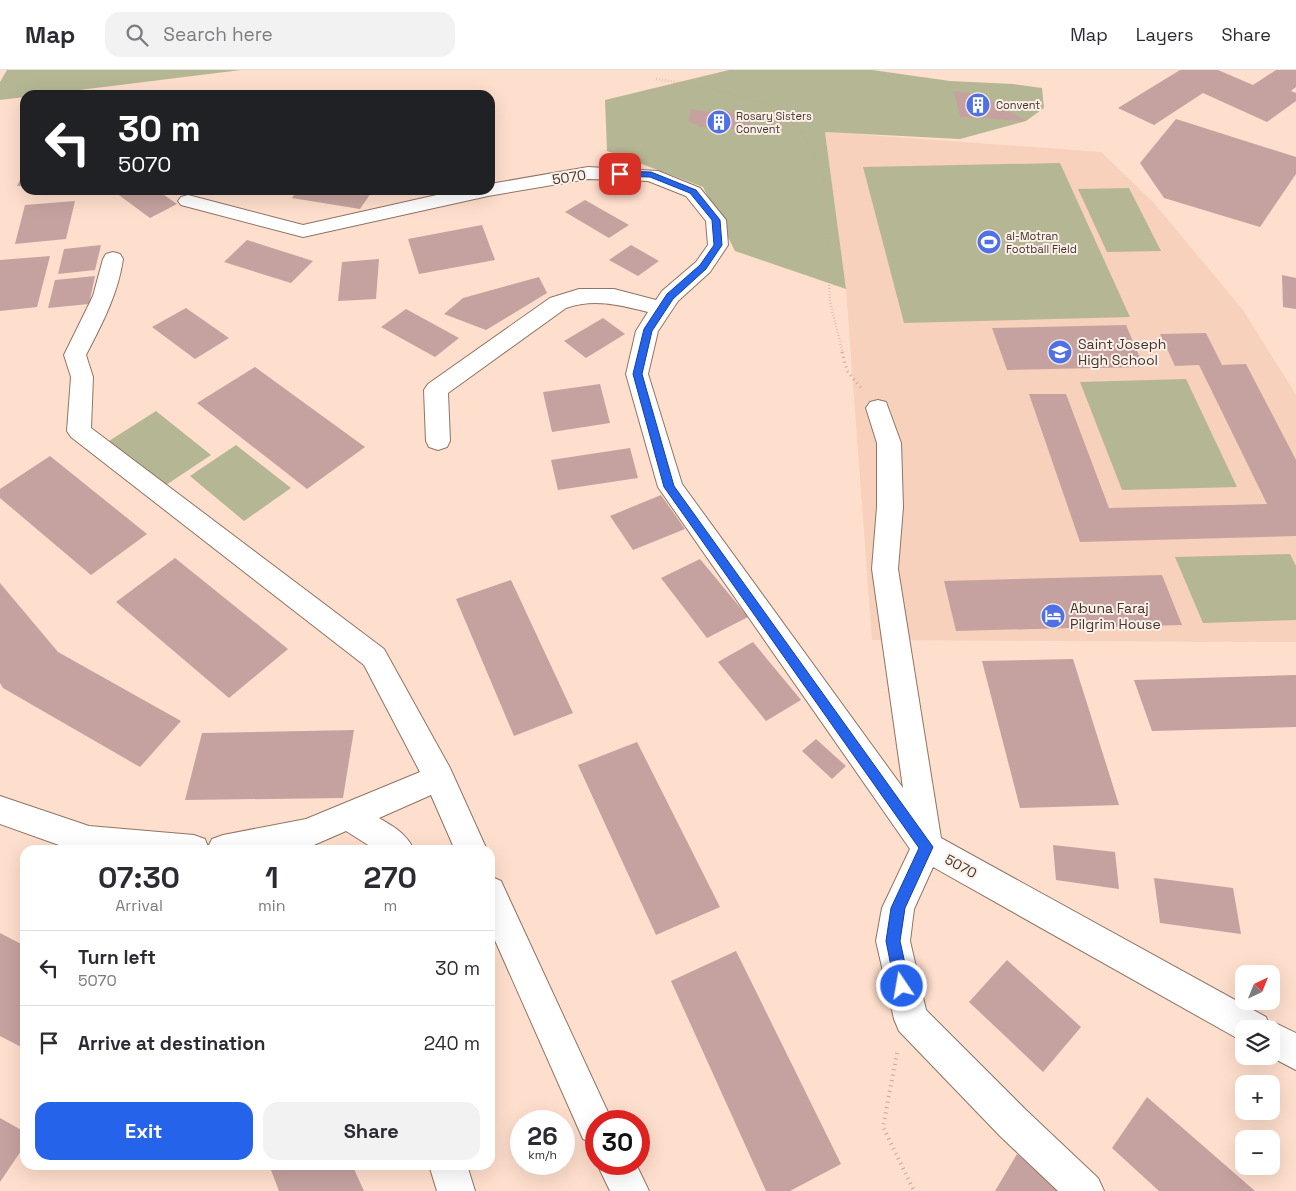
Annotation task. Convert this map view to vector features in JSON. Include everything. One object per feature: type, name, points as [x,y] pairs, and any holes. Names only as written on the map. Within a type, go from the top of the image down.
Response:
[{"type":"street","name":"5070","points":[[495,189],[588,173],[651,175],[693,192],[716,220],[718,245],[703,267],[670,296],[647,331],[637,374],[670,487],[926,847],[1238,1020]]},
{"type":"street","name":"5070","points":[[188,201],[303,231],[360,216],[464,195]]},
{"type":"street","points":[[113,259],[112,268],[98,306],[75,355],[82,377],[78,430],[374,657],[439,778],[469,845]]},
{"type":"street","points":[[438,441],[436,390],[558,303],[579,296],[614,296],[662,309]]},
{"type":"street","points":[[878,408],[889,443],[890,507],[885,568],[926,847],[898,908],[893,941],[911,1019],[1012,1122],[1085,1191]]},
{"type":"street","points":[[248,845],[307,833],[439,778]]},
{"type":"street","points":[[0,810],[90,842],[129,845]]},
{"type":"street","points":[[349,816],[393,845]]},
{"type":"street","points":[[495,903],[589,1110]]},
{"type":"street","points":[[1280,1043],[1296,1052]]},
{"type":"street","points":[[450,1170],[456,1191]]},
{"type":"street","points":[[622,1175],[630,1191]]},
{"type":"path","points":[[656,80],[702,86],[775,106],[804,134],[824,179],[830,302],[847,371],[878,408]]},
{"type":"path","points":[[911,1019],[898,1046],[883,1127],[914,1191]]},
{"type":"shaded area","name":"Saint Joseph High School","points":[[825,132],[1101,152],[1154,203],[1243,310],[1296,395],[1296,642],[872,640],[846,289]]},
{"type":"green space","points":[[7,70],[241,70],[79,90],[20,90],[20,98],[0,100],[0,82]]},
{"type":"green space","points":[[729,70],[872,70],[950,81],[1013,84],[1042,88],[1044,108],[1026,121],[960,139],[825,132],[846,289],[735,251],[703,187],[607,151],[605,100]]},
{"type":"green space","name":"al-Motran Football Field","points":[[1060,163],[1130,317],[904,323],[863,167]]},
{"type":"green space","points":[[1129,188],[1161,251],[1107,252],[1078,189]]},
{"type":"green space","points":[[1186,379],[1237,487],[1122,490],[1080,382]]},
{"type":"green space","points":[[156,411],[211,455],[163,487],[109,441]]},
{"type":"green space","points":[[236,445],[291,488],[244,521],[190,476]]},
{"type":"green space","points":[[1290,554],[1296,566],[1296,620],[1203,623],[1175,557]]},
{"type":"building","points":[[1180,70],[1218,70],[1253,85],[1276,70],[1296,70],[1296,87],[1291,91],[1296,93],[1296,101],[1267,122],[1203,93],[1154,125],[1118,108]]},
{"type":"building","name":"Convent","points":[[954,91],[979,94],[1026,121],[960,117]]},
{"type":"building","name":"Rosary Sisters Convent","points":[[691,109],[708,112],[726,110],[750,123],[742,135],[723,124],[700,127],[688,121]]},
{"type":"building","points":[[1176,119],[1296,157],[1296,174],[1260,227],[1164,198],[1140,163]]},
{"type":"building","points":[[119,195],[164,195],[177,204],[150,218]]},
{"type":"building","points":[[294,195],[370,195],[360,209],[292,198]]},
{"type":"building","points":[[585,200],[629,225],[609,238],[565,212]]},
{"type":"building","points":[[75,201],[66,239],[15,244],[25,205]]},
{"type":"building","points":[[482,225],[495,260],[419,274],[408,239]]},
{"type":"building","points":[[247,240],[313,261],[291,283],[224,262]]},
{"type":"building","points":[[101,245],[95,270],[58,274],[64,249]]},
{"type":"building","points":[[631,245],[659,261],[638,276],[609,260]]},
{"type":"building","points":[[50,256],[37,307],[0,311],[0,260]]},
{"type":"building","points":[[379,259],[376,299],[338,301],[342,262]]},
{"type":"building","points":[[1282,275],[1296,278],[1296,309],[1283,307]]},
{"type":"building","points":[[95,276],[89,304],[48,308],[55,280]]},
{"type":"building","points":[[539,277],[547,293],[486,330],[444,314],[463,298]]},
{"type":"building","points":[[186,308],[229,338],[195,359],[152,327]]},
{"type":"building","points":[[406,309],[459,338],[435,357],[381,327]]},
{"type":"building","points":[[603,318],[625,334],[586,358],[564,341]]},
{"type":"building","points":[[1126,325],[1144,367],[1007,370],[992,328]]},
{"type":"building","points":[[1206,333],[1222,365],[1246,364],[1296,460],[1296,536],[1080,542],[1029,394],[1066,394],[1109,508],[1267,504],[1199,365],[1175,366],[1160,334]]},
{"type":"building","points":[[255,367],[365,447],[307,489],[197,403]]},
{"type":"building","points":[[600,384],[610,423],[552,432],[543,392]]},
{"type":"building","points":[[630,448],[638,478],[558,490],[551,460]]},
{"type":"building","points":[[50,456],[147,534],[91,575],[0,498],[0,489]]},
{"type":"building","points":[[661,495],[685,529],[633,550],[610,516]]},
{"type":"building","points":[[175,558],[288,649],[229,698],[116,602]]},
{"type":"building","points":[[700,559],[748,617],[707,638],[661,578]]},
{"type":"building","points":[[1162,575],[1182,625],[956,631],[944,581]]},
{"type":"building","points":[[511,580],[573,713],[514,736],[456,599]]},
{"type":"building","points":[[0,583],[58,652],[181,721],[140,767],[3,688],[0,683]]},
{"type":"building","points":[[753,642],[801,700],[766,721],[718,662]]},
{"type":"building","points":[[1073,659],[1119,805],[1020,808],[982,661]]},
{"type":"building","points":[[1296,675],[1296,727],[1152,731],[1134,680]]},
{"type":"building","points":[[354,730],[343,798],[185,800],[202,733]]},
{"type":"building","points":[[816,739],[846,766],[832,779],[802,751]]},
{"type":"building","points":[[637,742],[720,907],[656,935],[578,765]]},
{"type":"building","points":[[1053,845],[1115,852],[1119,889],[1056,880]]},
{"type":"building","points":[[1154,878],[1233,888],[1241,934],[1160,923]]},
{"type":"building","points":[[0,933],[20,943],[20,1046],[0,1036]]},
{"type":"building","points":[[736,951],[841,1164],[790,1191],[766,1191],[671,981]]},
{"type":"building","points":[[1007,960],[1081,1027],[1043,1072],[969,1002]]},
{"type":"building","points":[[1147,1097],[1255,1191],[1159,1191],[1112,1148]]},
{"type":"building","points":[[0,1118],[20,1129],[20,1152],[0,1182]]},
{"type":"building","points":[[1017,1154],[1063,1191],[995,1191]]},
{"type":"building","points":[[271,1170],[354,1170],[364,1191],[279,1191]]},
{"type":"place","name":"Convent","points":[[978,105]]},
{"type":"place","name":"Rosary Sisters Convent","points":[[719,122]]},
{"type":"place","name":"al-Motran Football Field","points":[[989,242]]},
{"type":"place","name":"Saint Joseph High School","points":[[1060,352]]},
{"type":"place","name":"Abuna Faraj Pilgrim House","points":[[1053,616]]},
{"type":"route","points":[[620,174],[651,175],[693,192],[716,220],[718,245],[703,267],[670,296],[647,331],[637,374],[670,487],[926,847],[898,908],[893,941],[902,986]]}]
